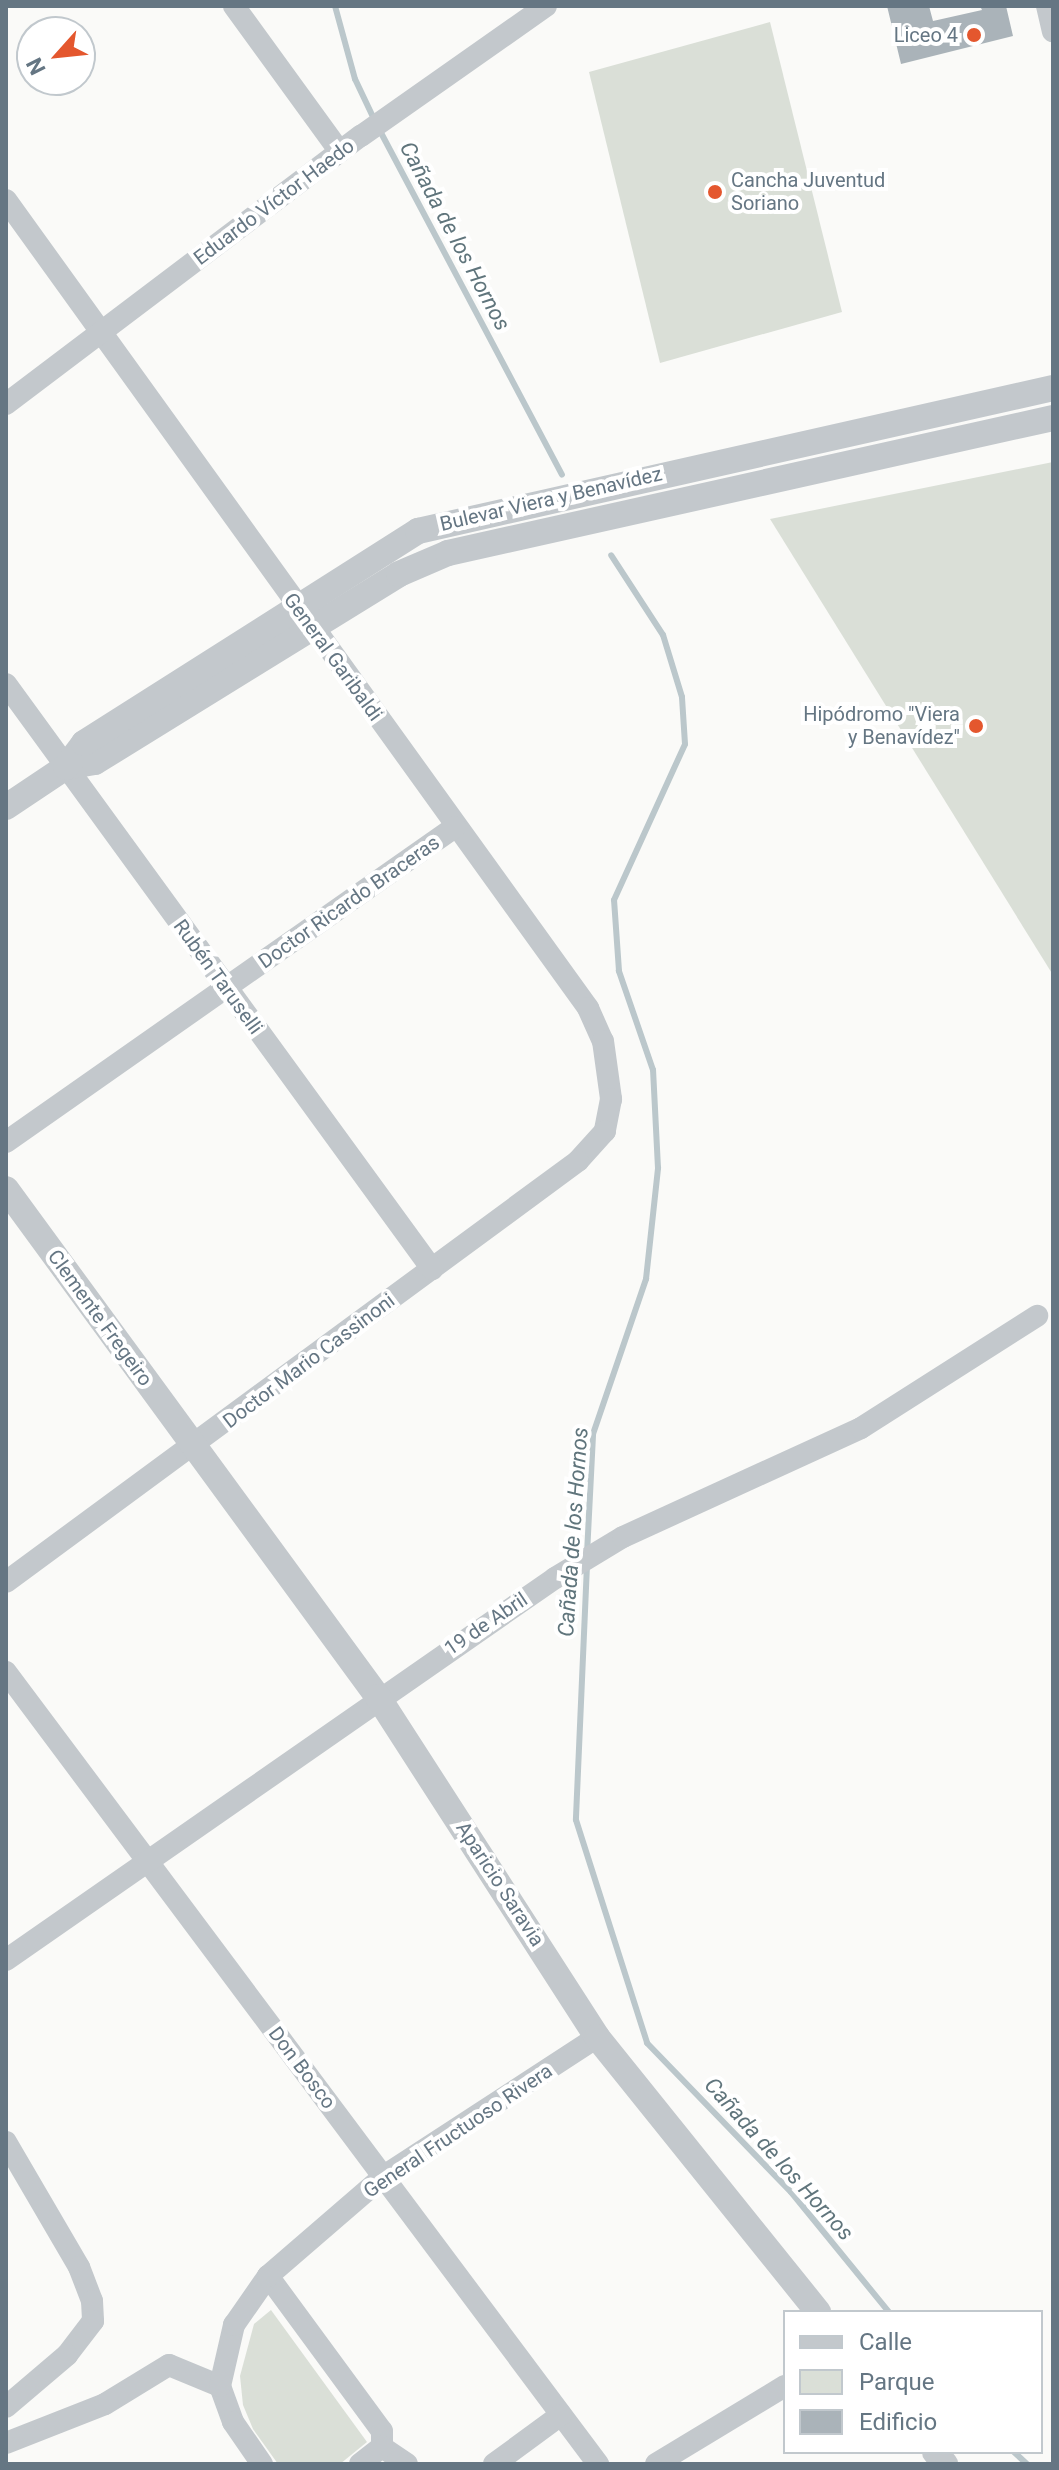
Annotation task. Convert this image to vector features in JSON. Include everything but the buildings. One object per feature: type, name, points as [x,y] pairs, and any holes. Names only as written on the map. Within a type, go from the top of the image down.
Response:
[{"type":"street","points":[[234,6],[340,152]]},
{"type":"street","name":"Eduardo Víctor Haedo","points":[[6,404],[361,136],[546,6]]},
{"type":"street","points":[[1047,6],[1053,31]]},
{"type":"street","name":"General Garibaldi","points":[[6,200],[592,1017],[610,1081],[605,1131]]},
{"type":"street","name":"Bulevar Viera y Benavídez","points":[[6,807],[66,767],[84,743],[295,605],[418,531],[544,499],[1053,388]]},
{"type":"street","name":"Bulevar Viera y Benavídez","points":[[66,767],[95,762],[311,627],[425,562],[557,527],[1053,418]]},
{"type":"street","name":"Rubén Taruselli","points":[[6,684],[432,1269]]},
{"type":"street","name":"Doctor Ricardo Braceras","points":[[6,1142],[455,827]]},
{"type":"street","name":"Doctor Mario Cassinoni","points":[[6,1582],[195,1446],[578,1161],[605,1131]]},
{"type":"street","name":"Clemente Fregeiro","points":[[6,1189],[195,1446]]},
{"type":"street","name":"19 de Abril","points":[[6,1960],[147,1864],[378,1697],[599,1551],[861,1428],[1037,1316]]},
{"type":"street","name":"Aparicio Saravia","points":[[195,1446],[378,1697],[597,2037],[816,2310]]},
{"type":"street","name":"Don Bosco","points":[[6,1672],[598,2464]]},
{"type":"street","name":"General Fructuoso Rivera","points":[[220,2386],[234,2325],[268,2276],[384,2176],[597,2037]]},
{"type":"street","points":[[6,2142],[79,2267],[92,2301],[89,2331],[6,2407]]},
{"type":"street","points":[[268,2276],[382,2431],[382,2447]]},
{"type":"street","points":[[6,2443],[105,2404],[169,2365],[220,2386],[233,2422],[262,2464]]},
{"type":"street","points":[[656,2464],[783,2387]]},
{"type":"street","points":[[494,2464],[561,2415]]},
{"type":"street","points":[[360,2464],[382,2447]]},
{"type":"street","points":[[382,2447],[407,2464]]},
{"type":"green space","name":"Cancha Juventud Soriano","points":[[770,22],[842,312],[660,363],[589,72]]},
{"type":"green space","name":"Hipódromo \"Viera y Benavídez\"","points":[[1053,462],[1053,975],[770,519]]},
{"type":"green space","points":[[271,2310],[367,2442],[340,2464],[278,2464],[253,2429],[243,2405],[240,2376],[254,2324]]},
{"type":"waterway","name":"Cañada de los Hornos","points":[[335,6],[355,79],[374,119]]},
{"type":"waterway","name":"Cañada de los Hornos","points":[[379,129],[562,474]]},
{"type":"waterway","name":"Cañada de los Hornos","points":[[587,1554],[593,1434],[646,1279],[658,1168],[653,1070],[619,971],[614,900],[685,744],[682,697],[663,635],[611,555]]},
{"type":"waterway","name":"Cañada de los Hornos","points":[[587,1565],[576,1820],[647,2043],[791,2192],[887,2310]]},
{"type":"waterway","name":"Cañada de los Hornos","points":[[1016,2454],[1027,2464]]},
{"type":"place","name":"Liceo 4","points":[[974,35]]},
{"type":"place","name":"Cancha Juventud Soriano","points":[[715,192]]},
{"type":"place","name":"Hipódromo \"Viera y Benavídez\"","points":[[976,726]]}]
